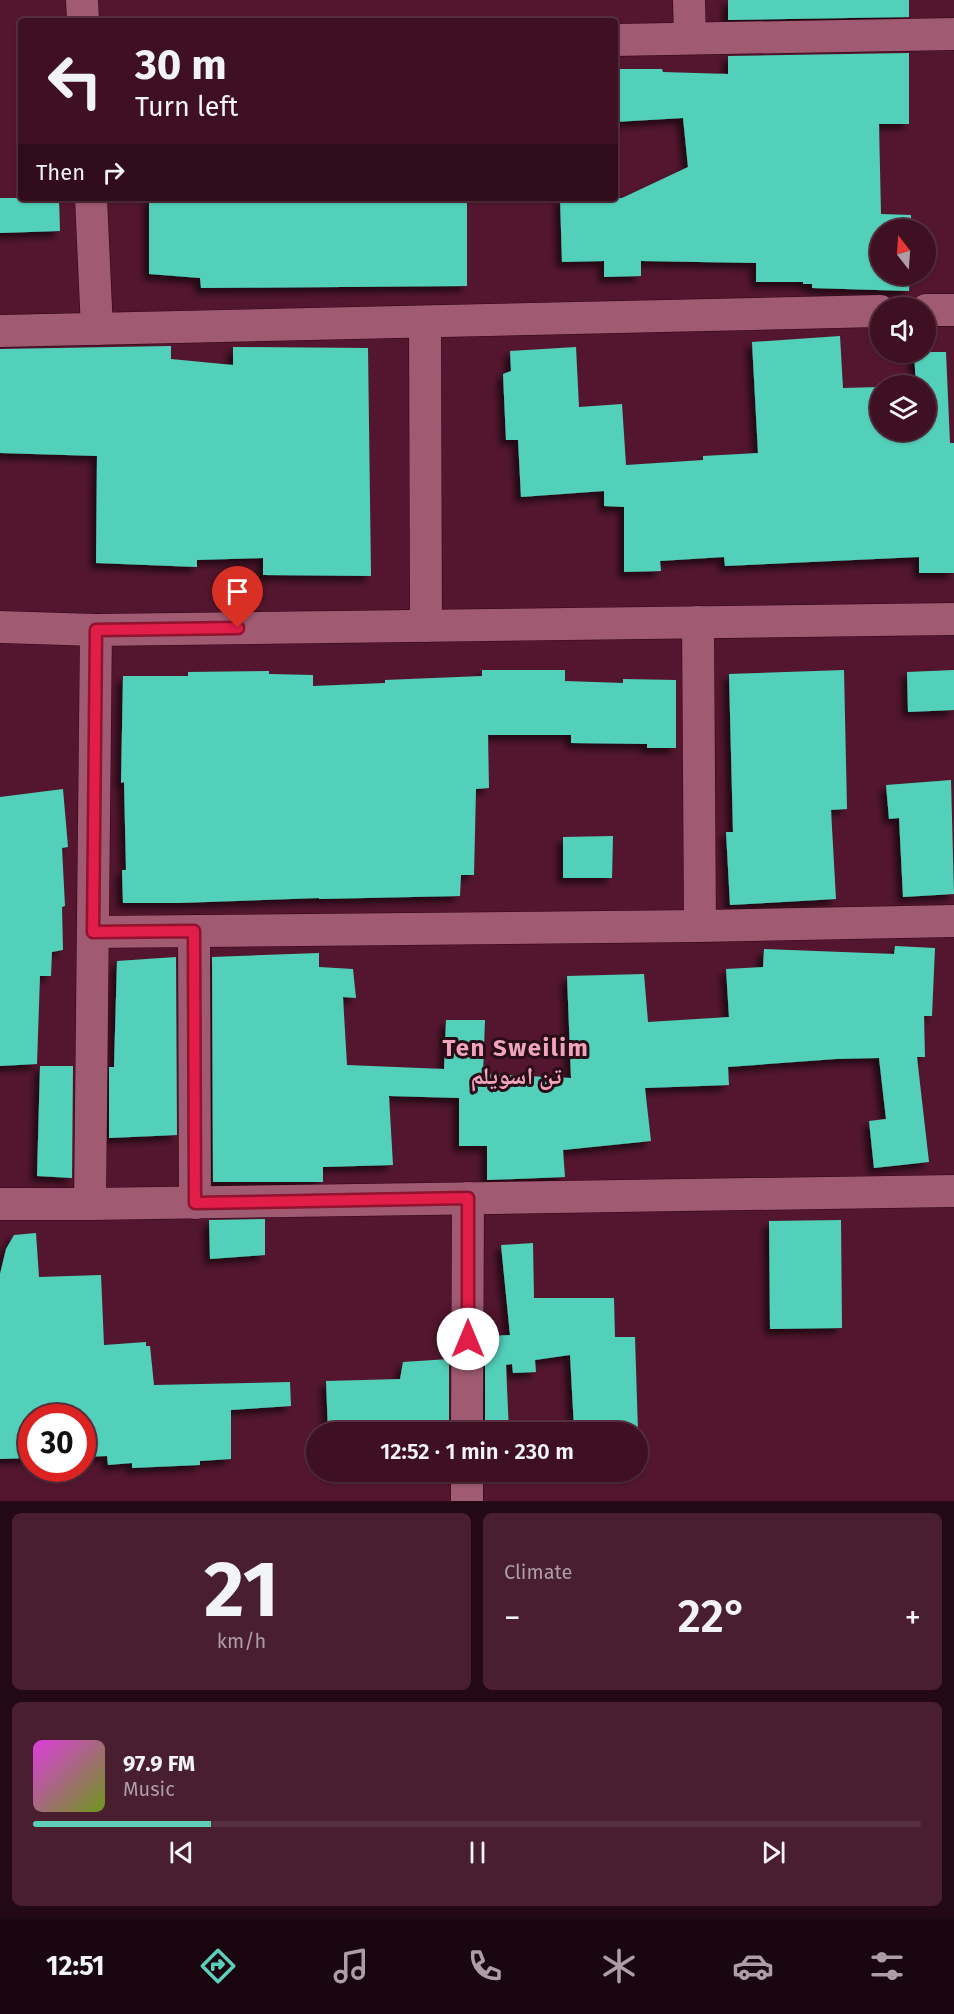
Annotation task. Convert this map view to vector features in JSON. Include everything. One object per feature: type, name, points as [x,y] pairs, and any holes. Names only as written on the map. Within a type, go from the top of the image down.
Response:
[{"type":"street","points":[[82,0],[83,18]]},
{"type":"street","points":[[689,0],[690,38]]},
{"type":"street","points":[[618,40],[954,34]]},
{"type":"street","points":[[92,201],[98,329]]},
{"type":"street","points":[[936,310],[954,310]]},
{"type":"street","points":[[0,331],[870,311]]},
{"type":"street","points":[[425,322],[426,626]]},
{"type":"street","points":[[0,627],[96,630],[954,619]]},
{"type":"street","points":[[698,622],[700,926]]},
{"type":"street","points":[[90,1204],[96,630]]},
{"type":"street","points":[[93,932],[954,921]]},
{"type":"street","points":[[194,931],[195,1203]]},
{"type":"street","points":[[0,1204],[954,1191]]},
{"type":"street","points":[[467,1422],[468,1198]]},
{"type":"street","points":[[467,1482],[467,1501]]},
{"type":"building","points":[[728,0],[909,0],[909,17],[728,20]]},
{"type":"building","points":[[909,53],[909,124],[879,124],[881,214],[911,215],[911,219],[870,219],[870,285],[909,285],[909,291],[812,288],[812,284],[803,284],[803,282],[756,282],[756,263],[641,261],[641,276],[604,277],[604,261],[562,262],[560,201],[618,201],[618,198],[688,167],[683,118],[618,122],[618,69],[662,69],[663,72],[728,74],[728,56]]},
{"type":"building","points":[[0,198],[18,198],[18,201],[59,201],[60,231],[0,233]]},
{"type":"building","points":[[149,201],[467,201],[467,286],[201,288],[200,278],[149,274]]},
{"type":"building","points":[[840,336],[843,388],[870,387],[870,441],[936,441],[936,375],[915,375],[915,363],[936,363],[936,352],[946,352],[950,443],[954,443],[954,573],[919,573],[919,557],[725,566],[724,557],[660,561],[661,571],[624,572],[624,507],[604,506],[604,491],[521,497],[518,440],[506,440],[503,374],[511,371],[510,351],[576,347],[579,407],[622,404],[626,465],[703,460],[703,456],[758,453],[752,342]]},
{"type":"building","points":[[171,346],[171,359],[233,365],[233,347],[368,348],[371,576],[263,575],[263,558],[197,560],[197,567],[96,563],[97,456],[0,453],[0,349]]},
{"type":"building","points":[[482,670],[565,670],[565,681],[623,683],[623,679],[676,680],[676,748],[647,748],[647,744],[571,743],[571,735],[488,735],[489,788],[476,789],[474,875],[461,875],[460,896],[123,903],[122,870],[126,870],[124,782],[121,783],[123,676],[188,676],[188,672],[269,671],[269,674],[313,675],[313,686],[482,676]]},
{"type":"building","points":[[844,670],[847,809],[831,810],[836,899],[730,905],[726,832],[733,832],[729,674]]},
{"type":"building","points":[[954,670],[954,710],[908,712],[907,672]]},
{"type":"building","points":[[951,780],[954,894],[903,897],[899,818],[889,819],[886,785]]},
{"type":"building","points":[[63,789],[68,847],[62,848],[65,906],[62,907],[63,950],[52,952],[51,976],[40,976],[37,1064],[0,1066],[0,797]]},
{"type":"building","points":[[613,836],[612,878],[563,878],[563,837]]},
{"type":"building","points":[[895,946],[935,948],[932,1016],[924,1016],[925,1057],[917,1057],[929,1162],[874,1168],[869,1121],[886,1119],[879,1058],[836,1059],[728,1067],[729,1085],[645,1088],[651,1141],[563,1150],[565,1177],[487,1180],[487,1146],[459,1146],[459,1098],[389,1096],[393,1165],[323,1167],[323,1182],[213,1182],[212,957],[319,953],[319,967],[353,969],[356,998],[343,997],[347,1065],[444,1069],[446,1020],[485,1020],[483,1074],[571,1078],[567,976],[644,974],[648,1022],[729,1017],[726,969],[763,967],[764,949],[894,954]]},
{"type":"building","points":[[176,957],[177,1135],[109,1138],[109,1067],[114,1067],[117,961]]},
{"type":"building","points":[[40,1066],[73,1066],[72,1178],[37,1176]]},
{"type":"building","points":[[265,1219],[265,1255],[210,1259],[209,1220]]},
{"type":"building","points":[[841,1220],[842,1328],[770,1329],[769,1221]]},
{"type":"building","points":[[36,1233],[39,1277],[101,1275],[104,1345],[146,1342],[146,1346],[150,1346],[154,1385],[290,1382],[291,1406],[231,1410],[231,1459],[200,1461],[200,1465],[132,1468],[132,1463],[108,1465],[107,1456],[96,1456],[96,1404],[18,1404],[18,1458],[0,1459],[0,1274],[6,1249],[14,1235]]},
{"type":"building","points":[[533,1243],[534,1298],[614,1298],[615,1337],[635,1337],[638,1422],[574,1422],[570,1355],[535,1360],[536,1372],[513,1373],[512,1364],[506,1365],[509,1422],[485,1422],[485,1336],[510,1335],[501,1245]]},
{"type":"building","points":[[449,1359],[449,1422],[328,1422],[326,1381],[400,1379],[403,1362]]},
{"type":"district","name":"Ten Sweilim تن اسويلم","points":[[516,1062]]},
{"type":"route","points":[[238,628],[96,630],[93,932],[194,931],[195,1203],[468,1198],[468,1339]]}]
